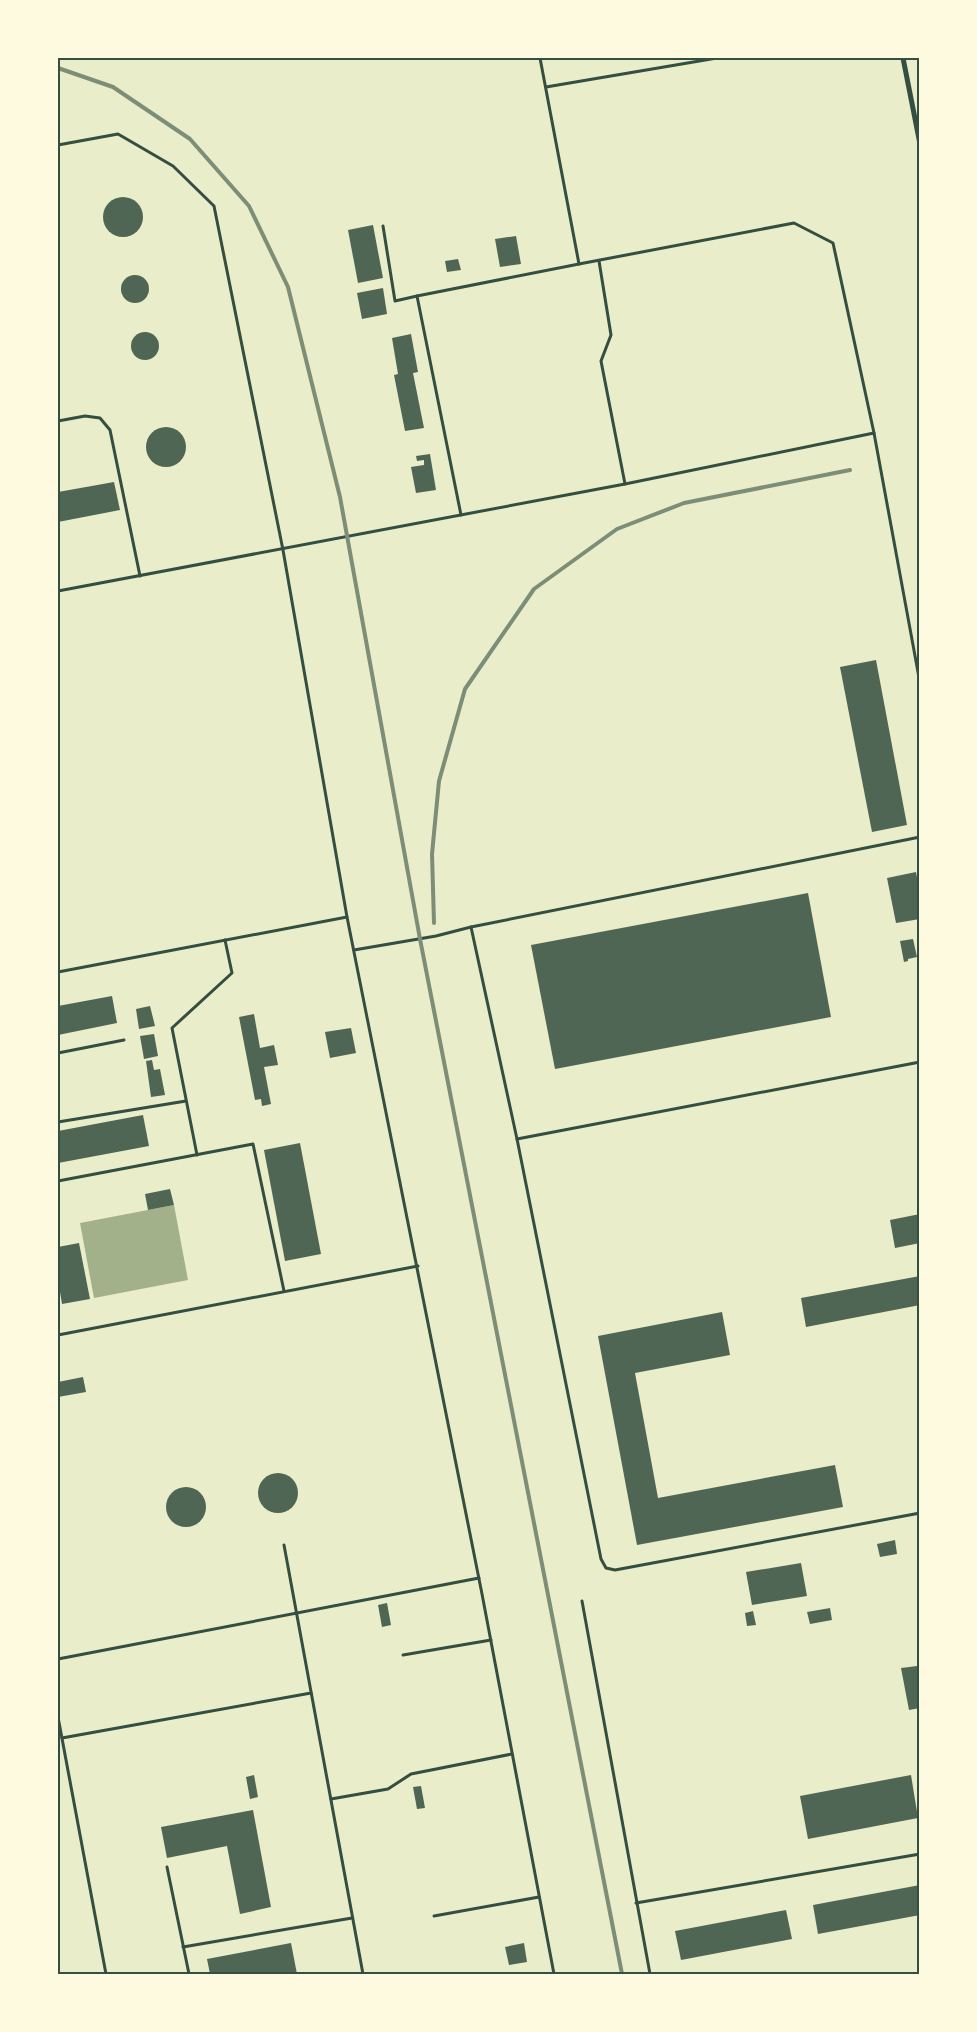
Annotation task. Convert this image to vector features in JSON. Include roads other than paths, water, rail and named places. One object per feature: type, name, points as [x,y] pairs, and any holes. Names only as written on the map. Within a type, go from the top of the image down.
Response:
[{"type":"street","points":[[903,58],[920,144]]},
{"type":"lane","points":[[540,58],[579,264]]},
{"type":"lane","points":[[546,86],[717,58]]},
{"type":"lane","points":[[58,145],[118,134],[173,166],[214,206],[283,550],[347,917],[418,1266],[554,1974]]},
{"type":"lane","points":[[383,226],[395,300],[794,222],[833,243],[874,433],[920,683]]},
{"type":"lane","points":[[599,261],[611,335],[601,361],[625,484]]},
{"type":"lane","points":[[417,296],[461,515]]},
{"type":"lane","points":[[58,421],[85,416],[100,418],[110,430],[140,576]]},
{"type":"lane","points":[[58,591],[625,484],[874,433]]},
{"type":"lane","points":[[354,950],[436,936],[472,927],[920,837]]},
{"type":"lane","points":[[58,972],[347,917]]},
{"type":"lane","points":[[472,927],[601,1559],[606,1568],[615,1570],[920,1513]]},
{"type":"lane","points":[[197,1155],[172,1028],[232,973],[225,940]]},
{"type":"lane","points":[[58,1053],[124,1040]]},
{"type":"lane","points":[[517,1140],[920,1062]]},
{"type":"lane","points":[[58,1122],[186,1101]]},
{"type":"lane","points":[[58,1181],[253,1144],[284,1291]]},
{"type":"lane","points":[[58,1335],[418,1266]]},
{"type":"lane","points":[[284,1545],[363,1974]]},
{"type":"lane","points":[[58,1659],[479,1578]]},
{"type":"lane","points":[[582,1601],[650,1974]]},
{"type":"lane","points":[[403,1655],[491,1640]]},
{"type":"lane","points":[[62,1738],[312,1693]]},
{"type":"lane","points":[[58,1716],[106,1974]]},
{"type":"lane","points":[[331,1799],[388,1789],[411,1774],[512,1754]]},
{"type":"lane","points":[[636,1903],[920,1854]]},
{"type":"lane","points":[[167,1867],[189,1974]]},
{"type":"lane","points":[[434,1916],[539,1898]]},
{"type":"lane","points":[[184,1947],[352,1918]]},
{"type":"railway","points":[[58,68],[113,87],[190,139],[249,206],[288,287],[340,497],[420,939],[622,1974]]},
{"type":"railway","points":[[434,923],[432,854],[439,781],[465,689],[534,589],[617,529],[684,503],[850,470]]}]
